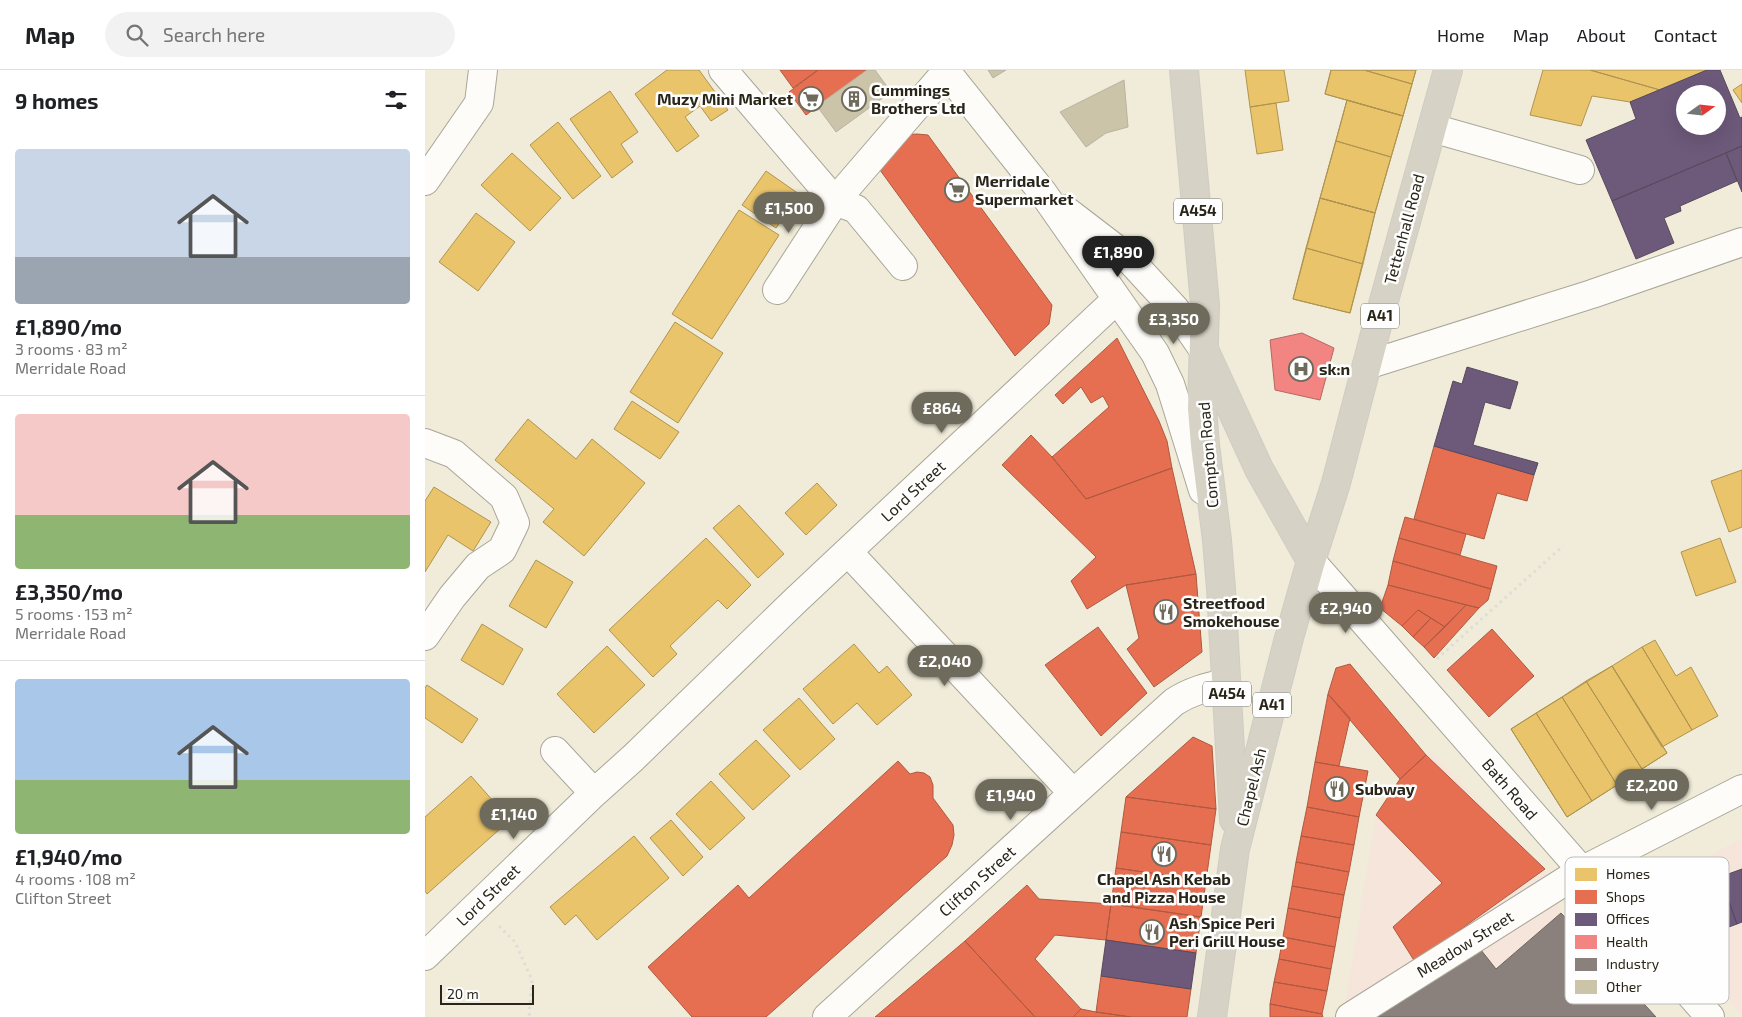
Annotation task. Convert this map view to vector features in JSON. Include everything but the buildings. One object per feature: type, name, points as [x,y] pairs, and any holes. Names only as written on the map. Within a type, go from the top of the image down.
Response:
[{"type":"highway","name":"Compton Road","points":[[1184,70],[1205,305],[1202,408],[1217,540]]},
{"type":"highway","name":"Tettenhall Road","points":[[1311,561],[1336,483],[1448,70]]},
{"type":"highway","points":[[1205,352],[1259,469],[1311,561]]},
{"type":"highway","name":"A454","points":[[1217,540],[1235,849]]},
{"type":"highway","name":"Chapel Ash","points":[[1212,1017],[1235,849],[1311,561]]},
{"type":"street","points":[[425,181],[479,103],[483,70]]},
{"type":"street","points":[[723,70],[835,201],[855,209],[903,266]]},
{"type":"street","points":[[777,290],[835,201],[945,71],[1043,193],[1155,353],[1170,384],[1217,540]]},
{"type":"street","points":[[1432,128],[1580,170]]},
{"type":"street","points":[[1043,193],[1128,258],[1175,309],[1205,352]]},
{"type":"street","points":[[1367,365],[1592,294],[1742,242]]},
{"type":"street","name":"Lord Street","points":[[425,956],[796,600],[1117,299]]},
{"type":"street","points":[[425,443],[454,454],[504,497],[515,523],[502,550],[478,566],[452,596],[425,636]]},
{"type":"street","points":[[848,552],[1073,793]]},
{"type":"street","name":"Bath Road","points":[[1311,561],[1569,857]]},
{"type":"street","name":"Clifton Street","points":[[827,1017],[1174,702],[1188,693],[1201,688],[1226,683]]},
{"type":"street","points":[[555,751],[594,793]]},
{"type":"street","name":"Meadow Street","points":[[1608,857],[1742,789]]},
{"type":"street","name":"Meadow Street","points":[[1349,1017],[1565,881]]},
{"type":"street","name":"Bath Road","points":[[1699,1004],[1710,1017]]},
{"type":"path","points":[[1414,679],[1563,546]]},
{"type":"path","points":[[479,904],[515,942],[532,980],[529,1017]]},
{"type":"shaded area","points":[[1430,751],[1545,869],[1561,913],[1565,917],[1565,1004],[1644,1004],[1656,1017],[1343,1017],[1376,815],[1400,779]]},
{"type":"shaded area","points":[[1742,838],[1742,1016],[1729,1000],[1729,857],[1706,857]]},
{"type":"place","name":"Muzy Mini Market","points":[[811,99]]},
{"type":"place","name":"Cummings Brothers Ltd","points":[[854,99]]},
{"type":"place","name":"Merridale Supermarket","points":[[957,190]]},
{"type":"place","name":"sk:n","points":[[1301,369]]},
{"type":"place","name":"Streetfood Smokehouse","points":[[1166,612]]},
{"type":"place","name":"Subway","points":[[1337,789]]},
{"type":"place","name":"Chapel Ash Kebab and Pizza House","points":[[1164,854]]},
{"type":"place","name":"Ash Spice Peri Peri Grill House","points":[[1152,932]]}]
